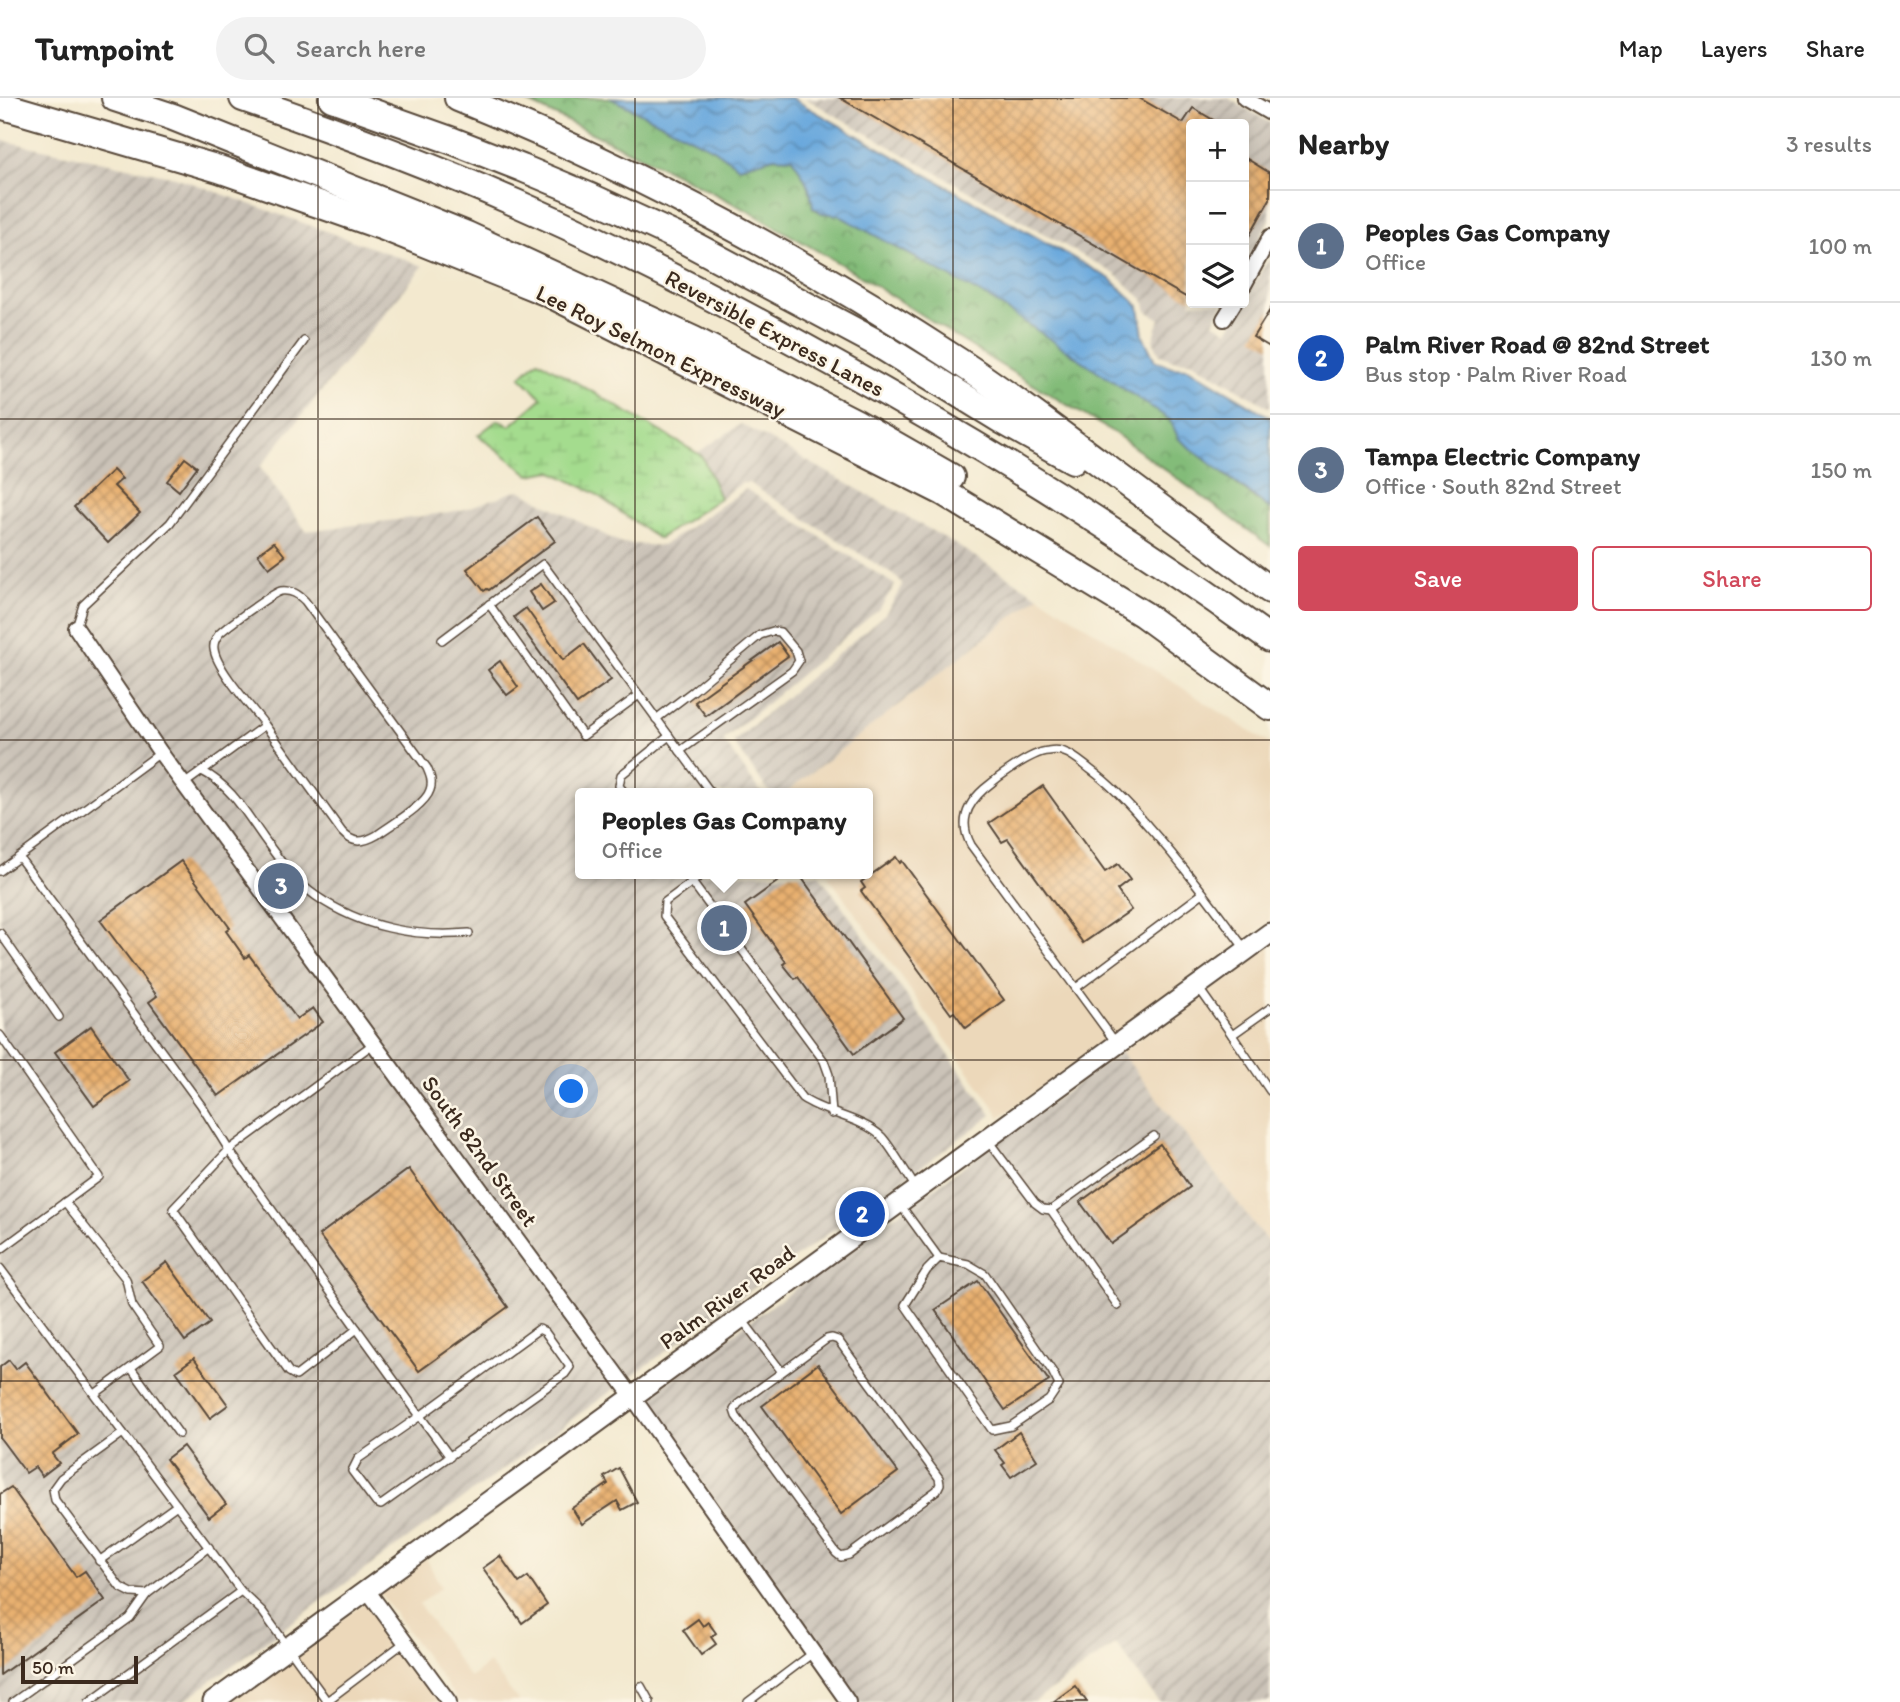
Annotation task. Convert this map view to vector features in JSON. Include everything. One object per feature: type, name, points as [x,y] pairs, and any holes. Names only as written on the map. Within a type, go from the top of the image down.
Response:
[{"type":"highway","points":[[115,98],[173,117],[467,235],[694,340],[855,422],[994,502],[1088,562],[1143,614]]},
{"type":"highway","name":"Reversible Express Lanes","points":[[243,98],[377,146],[517,204],[640,261],[774,330],[958,433],[1054,492],[1147,552],[1270,639]]},
{"type":"highway","points":[[332,98],[522,168],[682,239],[875,342],[1072,460],[1117,476]]},
{"type":"highway","points":[[458,98],[615,166],[701,209],[867,303],[960,363],[1270,590]]},
{"type":"highway","name":"Lee Roy Selmon Expressway","points":[[0,104],[219,169],[384,227],[548,293],[943,492],[1143,614],[1270,707]]},
{"type":"street","points":[[1244,98],[1270,113]]},
{"type":"street","points":[[1249,276],[1270,237]]},
{"type":"street","points":[[1224,319],[1231,308]]},
{"type":"street","name":"South 82nd Street","points":[[76,628],[160,752],[632,1396],[848,1702]]},
{"type":"street","name":"Palm River Road","points":[[224,1699],[288,1647],[1270,933]]},
{"type":"street","points":[[367,1590],[449,1702]]},
{"type":"lane","points":[[76,628],[83,605],[170,523],[304,341]]},
{"type":"lane","points":[[442,640],[543,564],[707,788]]},
{"type":"lane","points":[[290,591],[305,601],[426,768],[431,777],[431,789],[423,801],[377,835],[362,841],[353,841],[342,832],[265,725],[222,669],[213,644],[220,633],[276,592],[290,591]]},
{"type":"lane","points":[[489,604],[583,736],[639,695]]},
{"type":"lane","points":[[656,719],[760,635],[780,632],[796,652],[799,661],[792,671],[680,751]]},
{"type":"lane","points":[[184,785],[265,725]]},
{"type":"lane","points":[[621,788],[621,775],[669,736]]},
{"type":"lane","points":[[1117,1044],[966,836],[966,815],[973,800],[1004,773],[1046,750],[1064,751],[1106,781],[1167,848],[1246,950]]},
{"type":"lane","points":[[0,871],[160,752]]},
{"type":"lane","points":[[202,771],[217,779],[233,794],[284,865],[316,896],[351,915],[393,930],[439,935],[469,933]]},
{"type":"lane","points":[[19,857],[201,1105],[229,1150],[450,1457]]},
{"type":"lane","points":[[690,879],[824,1061],[829,1076],[832,1114]]},
{"type":"lane","points":[[696,879],[665,902],[664,916],[802,1098],[832,1114],[862,1124],[881,1136],[917,1189]]},
{"type":"lane","points":[[1076,988],[1203,893]]},
{"type":"lane","points":[[0,933],[59,1017]]},
{"type":"lane","points":[[1197,986],[1270,1091]]},
{"type":"lane","points":[[1232,1035],[1270,1008]]},
{"type":"lane","points":[[0,1035],[99,1177],[0,1250]]},
{"type":"lane","points":[[357,1329],[296,1376],[289,1372],[173,1209],[229,1150],[373,1044]]},
{"type":"lane","points":[[987,1138],[1035,1203],[1043,1209],[1051,1210],[1154,1136]]},
{"type":"lane","points":[[65,1202],[126,1279],[132,1305],[160,1346],[95,1395]]},
{"type":"lane","points":[[898,1202],[939,1258],[968,1264],[985,1274],[1052,1371],[1059,1385],[1049,1400],[1010,1426],[992,1430],[905,1305],[927,1270],[939,1258]]},
{"type":"lane","points":[[1051,1210],[1118,1306]]},
{"type":"lane","points":[[0,1268],[241,1591],[262,1611],[326,1701],[405,1642]]},
{"type":"lane","points":[[740,1318],[782,1372]]},
{"type":"lane","points":[[539,1329],[545,1332],[570,1367],[565,1374],[382,1505],[376,1503],[352,1471],[359,1459],[420,1416],[539,1329]]},
{"type":"lane","points":[[827,1339],[838,1340],[939,1478],[937,1490],[849,1555],[841,1557],[836,1553],[736,1416],[734,1410],[738,1404],[782,1372],[827,1339]]},
{"type":"lane","points":[[131,1368],[180,1434]]},
{"type":"lane","points":[[123,1433],[61,1478],[53,1489],[55,1500],[120,1587],[132,1593],[147,1594]]},
{"type":"lane","points":[[99,1561],[177,1505]]},
{"type":"lane","points":[[13,1702],[130,1618],[147,1594],[209,1548]]},
{"type":"lane","points":[[89,1702],[241,1591]]},
{"type":"lane","points":[[748,1702],[813,1653]]},
{"type":"lane","points":[[640,1686],[650,1702]]},
{"type":"shaded area","points":[[805,98],[1228,98],[1270,123],[1270,219],[1249,257],[1249,119],[1186,119],[1186,308],[1220,308],[1213,322],[1228,331],[1241,308],[1249,308],[1249,294],[1270,256],[1270,408],[1191,361],[1173,360],[1160,355],[1153,340],[1160,319],[1147,311],[1144,300],[1115,274]]},
{"type":"shaded area","points":[[0,140],[175,177],[423,266],[260,467],[306,531],[462,510],[519,490],[620,543],[662,546],[746,489],[895,585],[880,608],[723,740],[757,788],[575,788],[575,879],[823,879],[992,1115],[182,1702],[0,1702]]},
{"type":"shaded area","points":[[741,424],[943,537],[1039,596],[791,788],[766,788],[733,742],[885,614],[902,585],[898,578],[749,483],[742,483],[720,498],[702,456],[697,453]]},
{"type":"shaded area","points":[[1039,596],[1270,744],[1270,922],[999,1118],[997,1111],[831,879],[873,879],[873,788],[791,788]]},
{"type":"shaded area","points":[[1270,944],[1270,1245],[1121,1052]]},
{"type":"shaded area","points":[[1121,1052],[1270,1245],[1270,1702],[1159,1702],[1116,1644],[1034,1702],[858,1702],[643,1399]]},
{"type":"shaded area","points":[[426,1558],[441,1587],[419,1604],[470,1678],[489,1663],[519,1702],[459,1702],[379,1592]]},
{"type":"shaded area","points":[[366,1602],[439,1702],[228,1702]]},
{"type":"green space","points":[[519,98],[610,98],[714,149],[739,167],[774,157],[792,158],[806,181],[813,208],[822,213],[838,214],[992,300],[1171,420],[1179,439],[1270,510],[1270,546],[1116,434],[849,269],[675,173]]},
{"type":"green space","points":[[538,360],[702,456],[720,498],[657,538],[593,492],[551,471],[530,475],[478,435],[498,420],[510,426],[542,398],[520,377]]},
{"type":"water","points":[[610,98],[791,98],[1112,280],[1139,306],[1143,336],[1155,361],[1172,367],[1188,368],[1270,417],[1270,509],[1179,439],[1170,420],[992,300],[838,215],[822,213],[813,207],[806,181],[792,158],[774,157],[739,167],[714,149]]},
{"type":"building","points":[[840,98],[1139,98],[1183,123],[1193,108],[1212,119],[1186,119],[1186,297]]},
{"type":"building","points":[[1249,160],[1270,173],[1270,199],[1249,236]]},
{"type":"building","points":[[1270,310],[1270,347],[1253,337]]},
{"type":"building","points":[[185,458],[197,467],[179,491],[167,481]]},
{"type":"building","points":[[113,470],[122,479],[114,486],[140,513],[108,543],[74,507]]},
{"type":"building","points":[[537,517],[555,541],[484,591],[467,569]]},
{"type":"building","points":[[274,542],[285,556],[269,568],[258,554]]},
{"type":"building","points":[[541,584],[554,603],[542,611],[529,592]]},
{"type":"building","points":[[526,608],[563,660],[584,644],[611,680],[577,704],[514,617]]},
{"type":"building","points":[[778,642],[788,656],[706,716],[695,702]]},
{"type":"building","points":[[500,661],[518,687],[507,695],[488,670]]},
{"type":"building","points":[[1043,786],[1105,872],[1118,864],[1130,880],[1117,890],[1131,910],[1083,943],[1008,839],[1002,842],[989,823]]},
{"type":"building","points":[[896,857],[900,863],[902,861],[1004,1000],[966,1028],[954,1012],[951,1014],[861,891],[865,888],[861,882],[873,879],[873,873]]},
{"type":"building","points":[[181,861],[230,928],[226,931],[245,958],[249,955],[297,1019],[313,1008],[323,1022],[218,1096],[149,1002],[157,996],[100,920]]},
{"type":"building","points":[[781,879],[803,879],[903,1018],[854,1054],[798,977],[795,979],[783,964],[786,962],[745,905]]},
{"type":"building","points":[[91,1026],[129,1081],[94,1106],[55,1052]]},
{"type":"building","points":[[1160,1144],[1190,1187],[1111,1244],[1080,1202]]},
{"type":"building","points":[[409,1169],[508,1307],[419,1371],[319,1235]]},
{"type":"building","points":[[167,1262],[210,1323],[185,1341],[142,1281]]},
{"type":"building","points":[[978,1281],[1049,1381],[1005,1410],[935,1310]]},
{"type":"building","points":[[194,1358],[228,1405],[210,1418],[176,1371]]},
{"type":"building","points":[[9,1360],[16,1369],[25,1362],[78,1434],[52,1454],[59,1463],[42,1476],[35,1467],[26,1473],[0,1438],[0,1367]]},
{"type":"building","points":[[818,1364],[898,1472],[841,1514],[762,1406]]},
{"type":"building","points":[[1019,1432],[1037,1460],[1011,1477],[995,1450]]},
{"type":"building","points":[[183,1446],[226,1504],[209,1517],[166,1459]]},
{"type":"building","points":[[619,1468],[637,1502],[622,1510],[617,1501],[582,1524],[572,1508],[608,1484],[604,1477]]},
{"type":"building","points":[[11,1487],[76,1577],[85,1571],[105,1600],[0,1675],[0,1494]]},
{"type":"building","points":[[500,1556],[519,1583],[528,1577],[547,1605],[522,1623],[483,1568]]},
{"type":"building","points":[[698,1619],[703,1626],[708,1622],[716,1633],[711,1637],[716,1644],[701,1655],[683,1630]]},
{"type":"building","points":[[1075,1686],[1087,1702],[1053,1702]]},
{"type":"place","name":"Tampa Electric Company","points":[[281,886]]},
{"type":"place","name":"Peoples Gas Company","points":[[724,928]]},
{"type":"place","name":"Palm River Road @ 82nd Street","points":[[862,1214]]}]
